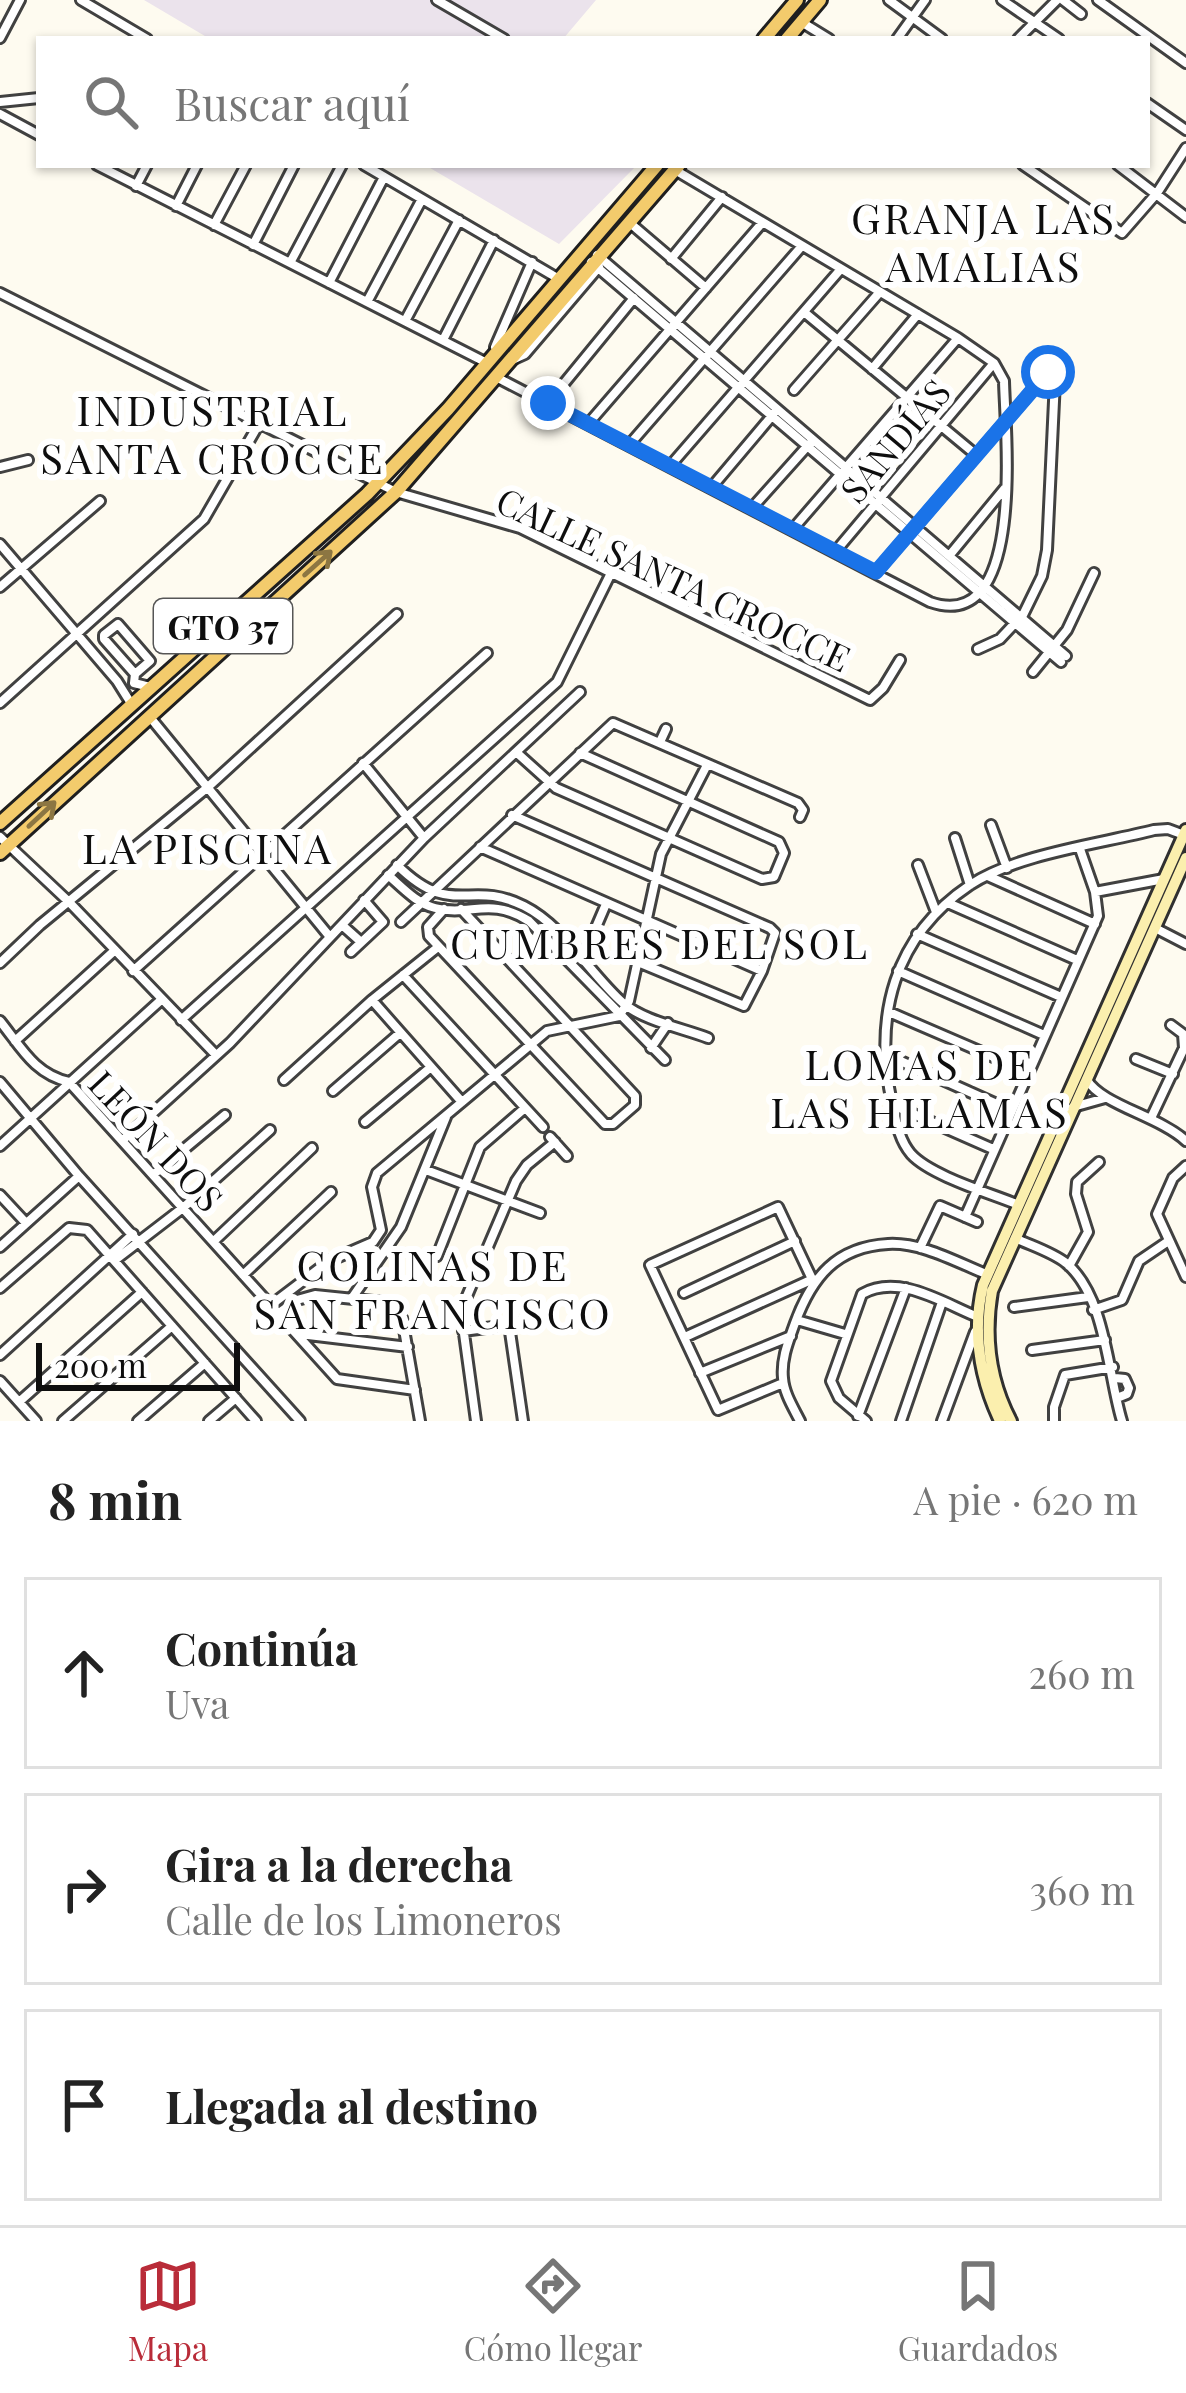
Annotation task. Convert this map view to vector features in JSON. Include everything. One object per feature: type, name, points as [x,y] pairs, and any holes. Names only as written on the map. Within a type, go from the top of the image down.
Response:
[{"type":"main road","points":[[767,36],[797,0]]},
{"type":"main road","points":[[790,36],[820,0]]},
{"type":"main road","name":"GTO 37","points":[[0,823],[379,482],[654,168]]},
{"type":"main road","name":"GTO 37","points":[[3,845],[396,492],[676,168]]},
{"type":"street","points":[[0,38],[20,0]]},
{"type":"street","points":[[81,0],[142,36]]},
{"type":"street","points":[[437,0],[499,36]]},
{"type":"street","points":[[889,0],[938,36]]},
{"type":"street","points":[[899,36],[925,0]]},
{"type":"street","points":[[1002,0],[1055,36]]},
{"type":"street","points":[[1021,36],[1060,0],[1082,14]]},
{"type":"street","points":[[1098,0],[1143,36]]},
{"type":"street","points":[[802,22],[824,36]]},
{"type":"street","points":[[1150,42],[1186,63]]},
{"type":"street","points":[[0,102],[36,98]]},
{"type":"street","points":[[1150,105],[1186,130]]},
{"type":"street","points":[[0,114],[36,133]]},
{"type":"street","points":[[1030,168],[1121,233],[1157,193],[1186,148]]},
{"type":"street","points":[[110,168],[136,186],[488,361],[532,262]]},
{"type":"street","points":[[136,186],[145,168]]},
{"type":"street","points":[[176,206],[195,168]]},
{"type":"street","points":[[214,225],[244,168]]},
{"type":"street","points":[[253,245],[292,168]]},
{"type":"street","points":[[290,263],[340,168]]},
{"type":"street","points":[[369,168],[559,279]]},
{"type":"street","points":[[496,377],[938,605],[954,606],[982,590],[1000,554],[1005,487],[1003,376],[994,363],[678,168]]},
{"type":"street","points":[[1122,168],[1186,217]]},
{"type":"street","points":[[329,283],[384,177]]},
{"type":"street","points":[[671,259],[722,197]]},
{"type":"street","points":[[367,302],[422,199]]},
{"type":"street","points":[[405,322],[459,220]]},
{"type":"street","points":[[630,223],[706,288]]},
{"type":"street","points":[[588,424],[762,223]]},
{"type":"street","points":[[443,340],[494,240]]},
{"type":"street","points":[[629,445],[801,247]]},
{"type":"street","points":[[584,250],[1064,659]]},
{"type":"street","points":[[599,262],[634,298],[673,325]]},
{"type":"street","points":[[670,466],[840,270]]},
{"type":"street","name":"CALLE SANTA CROCCE","points":[[0,293],[396,492],[520,528],[870,700],[884,688],[900,660]]},
{"type":"street","points":[[794,390],[879,293]]},
{"type":"street","points":[[548,403],[634,298]]},
{"type":"street","points":[[804,312],[975,454]]},
{"type":"street","points":[[872,370],[918,314]]},
{"type":"street","points":[[792,530],[958,338]]},
{"type":"street","name":"SANDÍAS","points":[[835,552],[994,363]]},
{"type":"street","points":[[876,572],[1048,372],[1055,380],[1042,576],[1018,620],[1000,639],[978,649]]},
{"type":"street","points":[[711,488],[775,412]]},
{"type":"street","points":[[0,703],[210,513],[260,422]]},
{"type":"street","points":[[752,508],[810,442]]},
{"type":"street","points":[[0,467],[28,460]]},
{"type":"street","points":[[949,556],[1005,487]]},
{"type":"street","points":[[0,587],[100,501]]},
{"type":"street","points":[[912,530],[949,556],[982,590]]},
{"type":"street","points":[[0,544],[136,702]]},
{"type":"street","points":[[181,1020],[556,682],[611,573]]},
{"type":"street","points":[[1033,672],[1075,617],[1094,573]]},
{"type":"street","points":[[0,963],[208,787],[397,614]]},
{"type":"street","points":[[135,674],[104,640],[118,624],[150,661],[135,674],[134,683],[154,687]]},
{"type":"street","points":[[133,970],[487,653]]},
{"type":"street","points":[[122,1140],[216,1055],[424,838],[580,692]]},
{"type":"street","points":[[149,716],[329,937]]},
{"type":"street","points":[[400,922],[613,723],[798,802],[803,810],[800,817]]},
{"type":"street","points":[[661,742],[666,729]]},
{"type":"street","points":[[516,752],[546,782],[768,880],[774,877],[783,846],[580,752]]},
{"type":"street","points":[[363,764],[424,838]]},
{"type":"street","points":[[271,1305],[328,1261],[373,1242],[381,1230],[373,1180],[528,1043],[566,1024],[619,1016],[628,1006],[653,878],[668,837],[706,765]]},
{"type":"street","points":[[512,815],[770,928],[775,938],[748,1003],[741,1006],[638,962]]},
{"type":"street","points":[[992,825],[1007,868]]},
{"type":"street","points":[[942,1421],[978,1322],[986,1274],[1022,1206],[1072,1108],[1086,1077],[1185,832],[1162,829],[988,876],[936,912],[917,934],[898,970],[886,1055],[902,1141],[916,1159],[1022,1206]]},
{"type":"street","points":[[955,838],[970,885]]},
{"type":"street","points":[[3,845],[69,902],[216,1055]]},
{"type":"street","points":[[480,847],[762,970]]},
{"type":"street","points":[[965,1216],[1095,924],[1095,892],[1080,849]]},
{"type":"street","points":[[1011,1421],[992,1373],[988,1326],[995,1280],[1022,1206],[1125,980],[1185,862]]},
{"type":"street","points":[[398,865],[430,892],[445,897],[494,896],[525,906],[628,1006],[708,1038]]},
{"type":"street","points":[[918,865],[936,912]]},
{"type":"street","points":[[388,875],[420,902],[444,909],[489,906],[510,910],[529,921],[665,1060]]},
{"type":"street","points":[[988,876],[1095,924]]},
{"type":"street","points":[[1095,892],[1165,879]]},
{"type":"street","points":[[351,952],[383,920],[364,900]]},
{"type":"street","points":[[948,903],[1077,960]]},
{"type":"street","points":[[582,960],[606,904]]},
{"type":"street","points":[[444,909],[428,927],[429,936],[605,1124],[613,1124],[636,1099],[461,909]]},
{"type":"street","points":[[342,925],[361,942]]},
{"type":"street","points":[[1155,928],[1186,944]]},
{"type":"street","points":[[917,934],[1060,998]]},
{"type":"street","points":[[284,1080],[438,947]]},
{"type":"street","points":[[15,1041],[115,951]]},
{"type":"street","points":[[898,970],[1044,1036]]},
{"type":"street","points":[[403,975],[543,1127]]},
{"type":"street","points":[[0,1146],[161,1000]]},
{"type":"street","points":[[372,1000],[462,1102]]},
{"type":"street","points":[[889,1012],[1028,1072]]},
{"type":"street","name":"LEÓN DOS","points":[[0,1021],[42,1072],[69,1082],[341,1382],[415,1390]]},
{"type":"street","points":[[651,1048],[668,1023]]},
{"type":"street","points":[[1152,1117],[1185,1042],[1181,1031],[1171,1025]]},
{"type":"street","points":[[333,1091],[400,1033]]},
{"type":"street","points":[[886,1055],[1010,1110]]},
{"type":"street","points":[[1136,1058],[1173,1074]]},
{"type":"street","points":[[365,1122],[431,1067]]},
{"type":"street","points":[[1086,1077],[1093,1090],[1152,1117],[1186,1141]]},
{"type":"street","points":[[0,1082],[300,1421]]},
{"type":"street","points":[[1072,1108],[1106,1098]]},
{"type":"street","points":[[892,1105],[993,1149]]},
{"type":"street","points":[[437,1256],[485,1141],[525,1108]]},
{"type":"street","points":[[153,1175],[224,1115]]},
{"type":"street","points":[[352,1298],[401,1227],[446,1115]]},
{"type":"street","points":[[0,1355],[112,1257],[184,1207],[270,1130]]},
{"type":"street","points":[[423,1135],[436,1142]]},
{"type":"street","points":[[476,1421],[463,1331],[464,1303],[523,1170],[552,1139],[567,1156]]},
{"type":"street","points":[[214,1241],[312,1148]]},
{"type":"street","points":[[1069,1266],[1088,1232],[1077,1182],[1099,1162]]},
{"type":"street","points":[[1186,1166],[1173,1178],[1158,1209],[1158,1224],[1186,1277]]},
{"type":"street","points":[[425,1170],[540,1213]]},
{"type":"street","points":[[0,1247],[79,1176]]},
{"type":"street","points":[[243,1275],[331,1192]]},
{"type":"street","points":[[0,1195],[26,1223]]},
{"type":"street","points":[[920,1248],[940,1206],[977,1222]]},
{"type":"street","points":[[783,1383],[720,1411],[650,1272],[653,1261],[775,1207],[782,1210],[813,1279],[783,1361],[783,1383],[800,1421]]},
{"type":"street","points":[[0,1288],[75,1226],[87,1229],[256,1421]]},
{"type":"street","points":[[1014,1237],[1069,1266],[1088,1297],[1114,1372],[1122,1421]]},
{"type":"street","points":[[684,1293],[795,1241]]},
{"type":"street","points":[[373,1242],[384,1250]]},
{"type":"street","points":[[1093,1310],[1122,1300],[1139,1261],[1168,1242]]},
{"type":"street","points":[[684,1338],[813,1279],[830,1263],[870,1246],[920,1248],[986,1274]]},
{"type":"street","points":[[905,1288],[862,1419],[838,1398],[831,1381],[862,1294],[884,1286],[905,1288],[978,1322]]},
{"type":"street","points":[[19,1402],[142,1292]]},
{"type":"street","points":[[279,1313],[310,1295],[383,1301],[394,1307],[402,1318],[420,1421]]},
{"type":"street","points":[[1014,1307],[1088,1297]]},
{"type":"street","points":[[901,1421],[942,1302]]},
{"type":"street","points":[[797,1319],[845,1334]]},
{"type":"street","points":[[463,1331],[539,1321]]},
{"type":"street","points":[[978,1322],[982,1368],[1000,1421]]},
{"type":"street","points":[[509,1325],[523,1421]]},
{"type":"street","points":[[63,1421],[172,1326]]},
{"type":"street","points":[[299,1334],[408,1347]]},
{"type":"street","points":[[700,1373],[790,1336]]},
{"type":"street","points":[[1032,1350],[1105,1340]]},
{"type":"street","points":[[138,1421],[205,1363]]},
{"type":"street","points":[[1054,1421],[1065,1375],[1114,1372]]},
{"type":"street","points":[[0,1381],[36,1421]]},
{"type":"street","points":[[209,1421],[236,1398]]},
{"type":"street","points":[[989,1421],[993,1405]]},
{"type":"shaded area","points":[[144,0],[596,0],[566,36],[205,36]]},
{"type":"shaded area","points":[[430,168],[634,168],[559,244]]},
{"type":"district","name":"GRANJA LAS AMALIAS","points":[[984,241]]},
{"type":"district","name":"INDUSTRIAL SANTA CROCCE","points":[[213,433]]},
{"type":"district","name":"LA PISCINA","points":[[208,847]]},
{"type":"district","name":"CUMBRES DEL SOL","points":[[660,942]]},
{"type":"district","name":"LOMAS DE LAS HILAMAS","points":[[920,1087]]},
{"type":"district","name":"COLINAS DE SAN FRANCISCO","points":[[433,1288]]},
{"type":"route","points":[[548,403],[876,572],[1048,372]]}]
